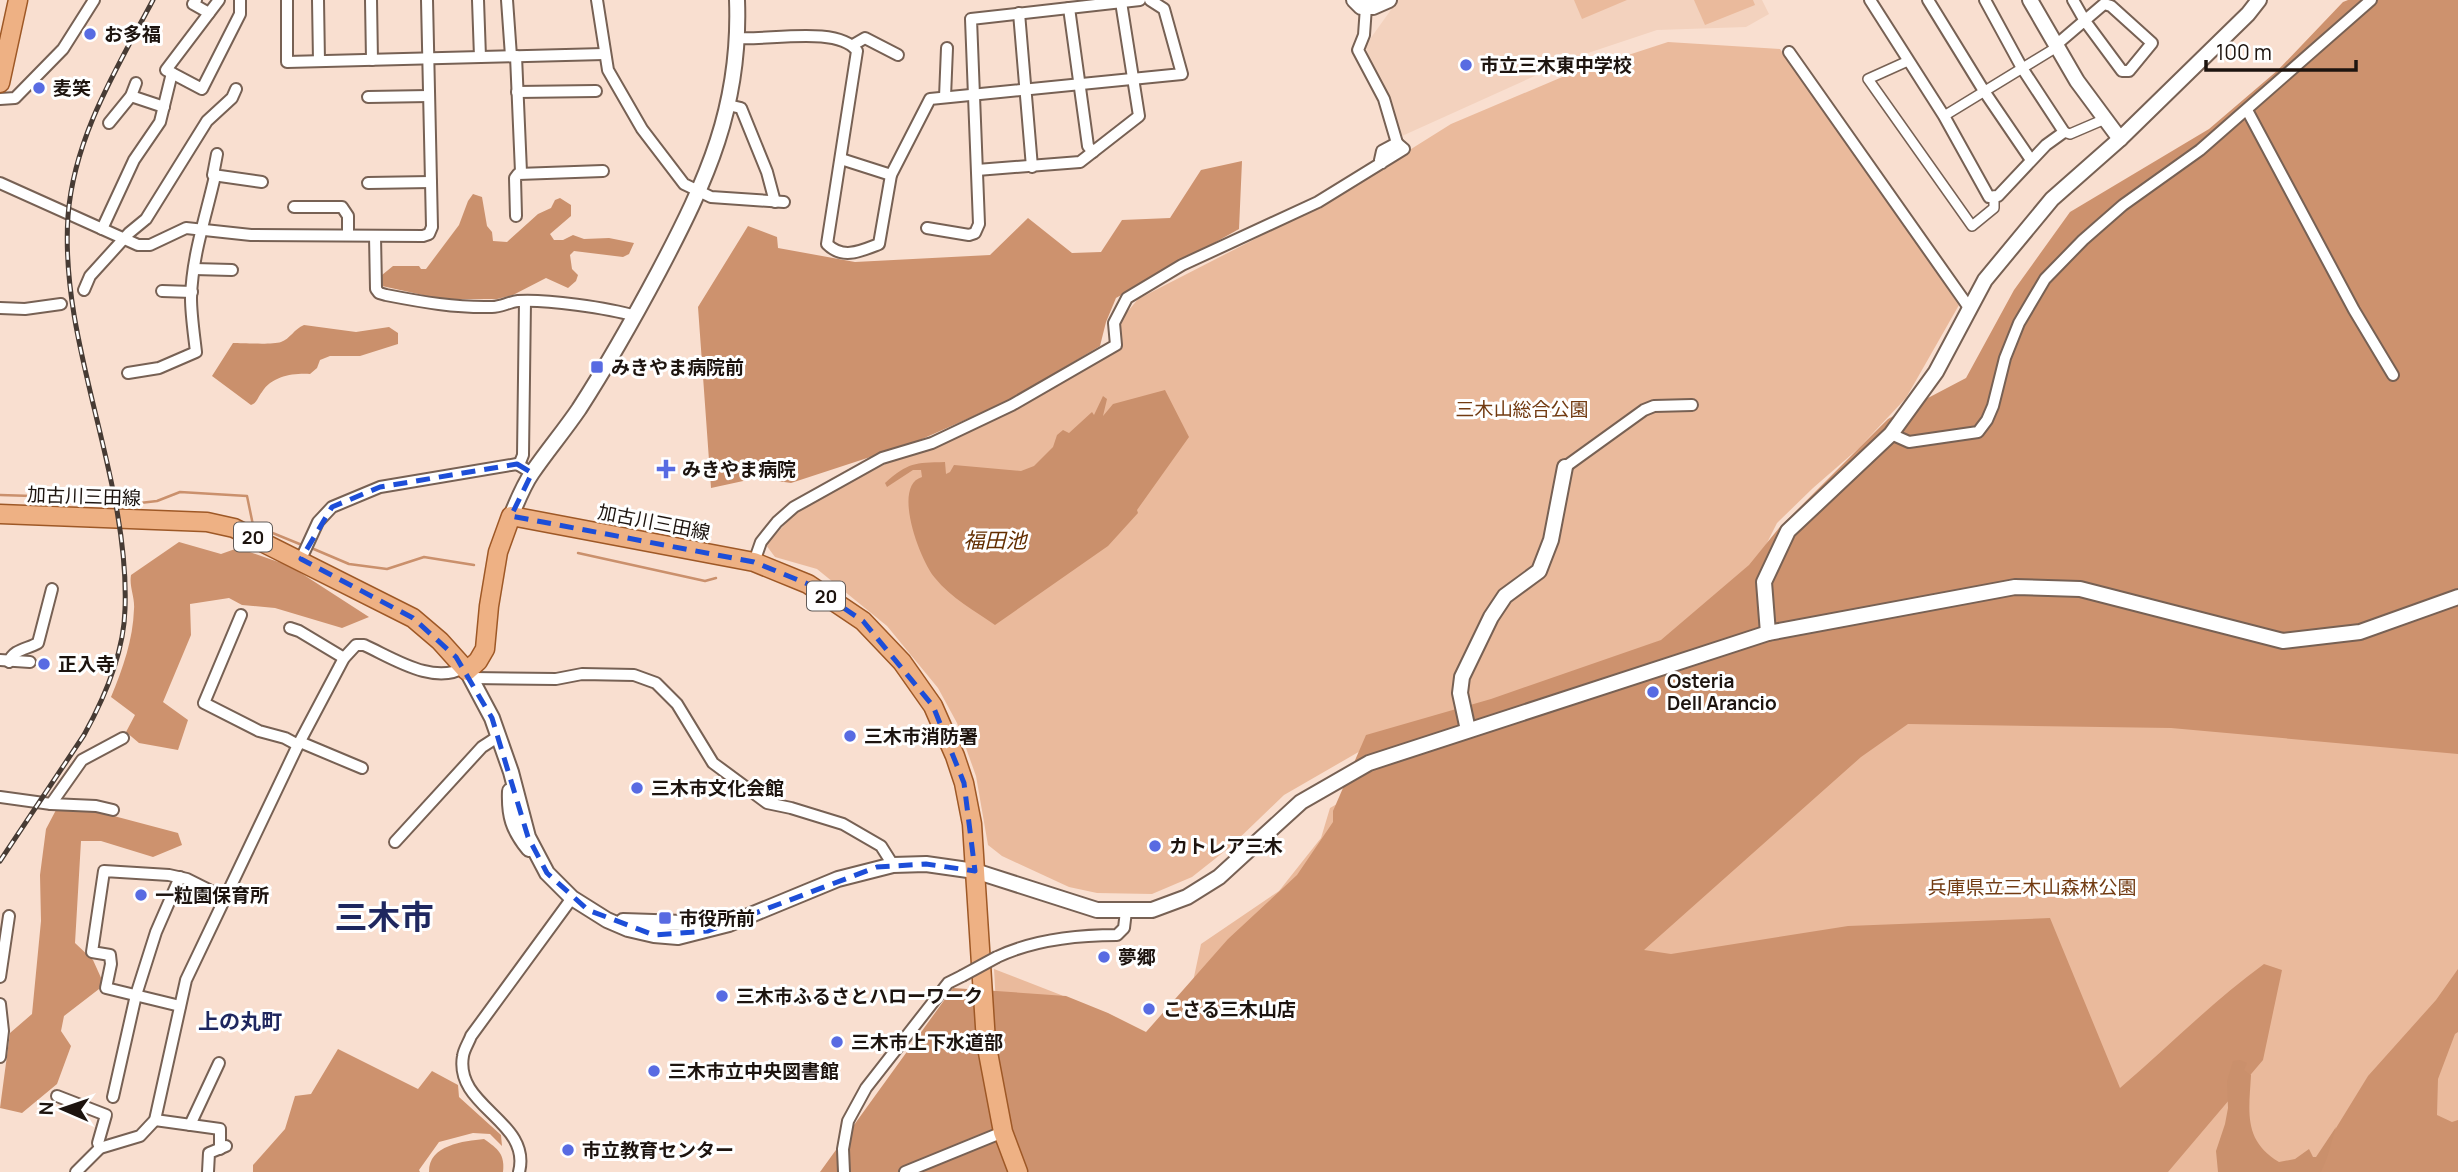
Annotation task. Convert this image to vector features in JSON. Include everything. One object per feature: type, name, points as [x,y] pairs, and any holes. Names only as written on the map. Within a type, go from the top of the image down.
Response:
[{"type":"main road","points":[[0,83],[18,0]]},
{"type":"main road","name":"加古川三田線","points":[[0,514],[207,522],[234,528],[301,559],[413,618],[468,672]]},
{"type":"main road","points":[[468,672],[485,649],[498,552],[511,516]]},
{"type":"main road","name":"加古川三田線","points":[[511,516],[754,562],[808,584],[863,621],[902,662],[933,706],[955,756],[972,824],[986,1042],[1003,1132],[1018,1172]]},
{"type":"street","points":[[0,99],[15,98],[63,49],[94,0]]},
{"type":"street","points":[[196,0],[193,4],[209,13]]},
{"type":"street","points":[[219,0],[166,70],[202,89],[240,14],[240,0]]},
{"type":"street","points":[[287,0],[287,62],[604,54]]},
{"type":"street","points":[[318,0],[319,61]]},
{"type":"street","points":[[371,0],[372,60]]},
{"type":"street","points":[[0,183],[138,245],[150,245],[186,228],[251,235],[429,234],[432,227],[427,0]]},
{"type":"street","points":[[478,0],[480,57]]},
{"type":"street","points":[[507,0],[517,92],[521,173]]},
{"type":"street","points":[[597,0],[608,70],[642,129],[684,184],[711,197],[779,202],[741,108],[729,105]]},
{"type":"street","points":[[511,516],[532,474],[565,431],[635,316],[712,162],[729,105],[734,75],[737,0]]},
{"type":"street","points":[[927,228],[969,235],[975,233],[979,224],[971,19],[1140,0]]},
{"type":"street","points":[[754,562],[761,542],[776,522],[794,507],[881,458],[932,443],[1012,405],[1116,345],[1114,323],[1127,298],[1182,265],[1318,202],[1404,149],[1397,143],[1384,99],[1358,50],[1364,35],[1360,4],[1373,8],[1389,0]]},
{"type":"street","points":[[1870,0],[1944,116],[1989,197],[1998,196],[2031,160],[2064,132]]},
{"type":"street","points":[[1928,0],[1984,91],[2031,160]]},
{"type":"street","points":[[1984,0],[2022,68],[2064,132],[2070,134],[2105,119]]},
{"type":"street","points":[[2031,0],[2077,81],[2120,139]]},
{"type":"street","points":[[1944,116],[2057,46],[2085,21],[2104,4],[2107,2],[2152,43],[2129,71],[2122,71],[2085,21],[2073,0]]},
{"type":"street","points":[[1768,633],[1764,582],[1788,531],[1891,434],[1936,372],[1985,280],[2052,199],[2120,139],[2248,14],[2259,0]]},
{"type":"street","points":[[1891,434],[1909,442],[1978,432],[1993,405],[2005,358],[2019,323],[2045,279],[2083,240],[2123,205],[2200,150],[2371,0]]},
{"type":"street","points":[[853,45],[857,51],[827,244],[835,252],[849,254],[879,244],[891,175],[930,99],[1182,74],[1164,9],[1153,1]]},
{"type":"street","points":[[977,170],[1080,162],[1139,116],[1121,2]]},
{"type":"street","points":[[1069,8],[1088,146],[1093,152]]},
{"type":"street","points":[[1019,13],[1032,167]]},
{"type":"street","points":[[737,38],[755,40],[785,35],[812,36],[853,45],[865,38],[898,55]]},
{"type":"street","points":[[945,97],[947,48]]},
{"type":"street","points":[[1789,52],[1970,309]]},
{"type":"street","points":[[1908,61],[1868,79],[1972,226],[1994,208],[1994,196]]},
{"type":"street","points":[[102,229],[134,160],[160,122],[172,74]]},
{"type":"street","points":[[109,123],[131,96],[136,83]]},
{"type":"street","points":[[84,290],[90,276],[146,219],[207,121],[232,98],[236,89]]},
{"type":"street","points":[[517,92],[596,91]]},
{"type":"street","points":[[131,96],[164,107]]},
{"type":"street","points":[[368,97],[429,96]]},
{"type":"street","points":[[2247,110],[2354,310],[2393,375]]},
{"type":"street","points":[[128,373],[159,368],[195,352],[192,292],[194,269],[215,176],[217,154]]},
{"type":"street","points":[[841,159],[891,175]]},
{"type":"street","points":[[516,216],[515,178],[521,173],[604,171]]},
{"type":"street","points":[[215,176],[262,182]]},
{"type":"street","points":[[368,183],[431,182]]},
{"type":"street","points":[[295,207],[342,207],[348,216],[348,236]]},
{"type":"street","points":[[375,236],[376,289],[379,293],[441,306],[496,307],[514,301],[525,301],[620,311],[635,316]]},
{"type":"street","points":[[194,269],[232,270]]},
{"type":"street","points":[[162,291],[192,292]]},
{"type":"street","points":[[519,465],[523,455],[525,301]]},
{"type":"street","points":[[0,308],[25,309],[61,304]]},
{"type":"street","points":[[1468,730],[1460,693],[1462,677],[1491,617],[1505,596],[1539,571],[1551,540],[1565,467],[1644,410],[1654,406],[1692,405]]},
{"type":"street","points":[[301,559],[318,522],[332,507],[380,487],[519,465],[532,474]]},
{"type":"street","points":[[468,672],[499,736],[528,837],[547,873],[572,898],[607,920],[628,929],[678,937],[729,924],[838,879],[893,865],[926,864],[975,871],[1097,910],[1152,910],[1186,897],[1219,877],[1301,802],[1369,763],[1768,633],[2015,587],[2080,589],[2283,641],[2360,632],[2458,597]]},
{"type":"street","points":[[4,661],[18,651],[38,643],[52,589]]},
{"type":"street","points":[[241,615],[204,703],[260,731],[362,768]]},
{"type":"street","points":[[290,628],[344,658]]},
{"type":"street","points":[[76,1172],[100,1148],[139,1136],[155,1120],[186,980],[299,743],[344,658],[356,645],[364,645],[428,673],[468,672],[556,679],[582,674],[634,675],[656,683],[677,704],[713,763],[767,803],[843,824],[881,846],[893,865]]},
{"type":"street","points":[[4,661],[30,662]]},
{"type":"street","points":[[395,842],[482,747],[499,736]]},
{"type":"street","points":[[51,803],[82,760],[123,738]]},
{"type":"street","points":[[0,797],[113,810]]},
{"type":"street","points":[[180,1006],[106,988],[110,955],[92,952],[104,872],[180,877],[225,898]]},
{"type":"street","points":[[113,1097],[136,995],[156,932],[180,877]]},
{"type":"street","points":[[519,1172],[517,1143],[505,1126],[474,1098],[463,1077],[463,1056],[471,1036],[572,898]]},
{"type":"street","points":[[844,1172],[843,1149],[848,1121],[866,1088],[948,983],[1014,948],[1085,935],[1117,935],[1124,928],[1126,911]]},
{"type":"street","points":[[0,977],[9,916]]},
{"type":"street","points":[[0,1004],[0,1057]]},
{"type":"street","points":[[190,1125],[219,1063]]},
{"type":"street","points":[[57,1096],[106,1115],[97,1143],[100,1148]]},
{"type":"street","points":[[155,1120],[220,1129],[223,1148],[209,1153],[208,1172]]},
{"type":"street","points":[[905,1172],[1003,1132]]},
{"type":"highlighted area","points":[[517,464],[532,473],[511,516],[754,562],[808,584],[863,621],[933,706],[964,783],[975,871],[926,864],[877,867],[708,931],[654,935],[588,910],[547,873],[528,837],[492,718],[456,657],[413,618],[301,559],[332,507],[380,487]]},
{"type":"shaded area","name":"市立三木東中学校","points":[[1398,0],[1762,0],[1769,14],[1746,27],[1657,30],[1579,56],[1402,136],[1365,46]]},
{"type":"shaded area","points":[[2458,0],[2458,754],[2171,728],[1908,724],[1861,757],[1644,950],[1671,954],[1848,926],[2050,918],[2120,1088],[2208,1009],[2264,964],[2282,970],[2263,1060],[2168,1172],[820,1172],[953,988],[1066,996],[1146,1032],[1228,939],[1297,875],[1333,822],[1333,811],[1366,735],[1491,699],[1661,640],[1749,565],[1779,528],[1888,419],[1966,378],[2014,290],[2070,212],[2209,129],[2278,70],[2343,2]]},
{"type":"shaded area","points":[[1242,161],[1239,229],[1116,298],[1100,346],[1010,400],[913,443],[791,483],[757,478],[711,488],[698,307],[748,226],[777,237],[778,248],[855,262],[990,255],[1028,218],[1072,253],[1101,252],[1122,220],[1170,218],[1201,170]]},
{"type":"shaded area","points":[[179,542],[221,554],[238,548],[290,566],[369,617],[342,628],[275,608],[242,605],[229,598],[190,604],[191,635],[163,702],[188,720],[178,750],[139,743],[126,732],[135,715],[111,697],[132,632],[134,605],[131,575]]},
{"type":"shaded area","points":[[56,810],[95,811],[178,833],[182,845],[153,857],[101,841],[81,841],[75,943],[93,960],[102,980],[99,989],[64,1016],[61,1031],[71,1046],[57,1084],[22,1113],[0,1108],[10,1033],[32,1014],[41,921],[40,875],[46,829]]},
{"type":"shaded area","points":[[2458,969],[2458,1032],[2438,1079],[2437,1115],[2452,1122],[2458,1120],[2458,1172],[2309,1172],[2368,1076],[2436,1000]]},
{"type":"shaded area","points":[[338,1049],[418,1089],[432,1071],[458,1085],[459,1097],[501,1135],[502,1146],[490,1134],[473,1133],[439,1142],[420,1172],[253,1172],[253,1165],[285,1129],[295,1096],[311,1094]]},
{"type":"green space","points":[[1574,0],[1627,0],[1582,19]]},
{"type":"green space","points":[[1694,0],[1753,0],[1755,5],[1705,25]]},
{"type":"green space","name":"三木山総合公園","points":[[1668,42],[1780,49],[1959,305],[1906,398],[1859,448],[1777,523],[1752,573],[1750,608],[1362,750],[1284,795],[1230,847],[1192,877],[1152,894],[1097,893],[1069,887],[1002,856],[988,845],[976,776],[957,723],[938,688],[887,626],[817,569],[775,557],[766,545],[799,509],[897,458],[942,444],[1017,409],[1120,348],[1119,322],[1138,299],[1325,203],[1451,124],[1567,75]]},
{"type":"green space","name":"兵庫県立三木山森林公園","points":[[2458,610],[2458,1172],[1033,1172],[999,1058],[994,969],[1061,995],[1144,1039],[1191,991],[1201,944],[1279,891],[1321,838],[1330,808],[1370,785]]},
{"type":"water","points":[[473,194],[482,197],[487,226],[492,232],[493,241],[507,242],[560,198],[571,205],[571,216],[550,234],[554,240],[563,240],[573,235],[584,239],[609,238],[634,243],[629,254],[623,257],[574,251],[570,255],[572,269],[578,275],[568,288],[546,278],[513,295],[497,299],[441,299],[382,286],[382,275],[393,266],[419,266],[426,269],[459,225]]},
{"type":"water","points":[[304,325],[356,332],[389,327],[398,333],[398,344],[360,356],[330,356],[320,360],[317,368],[310,374],[290,375],[271,382],[251,405],[212,376],[233,343],[281,342]]},
{"type":"water","name":"福田池","points":[[1165,390],[1189,437],[1137,510],[1138,513],[1108,546],[995,625],[956,598],[935,578],[923,557],[909,509],[909,494],[913,483],[922,477],[921,470],[913,470],[887,487],[885,483],[893,476],[912,465],[935,462],[945,462],[946,474],[954,465],[1021,471],[1034,466],[1053,447],[1057,435],[1063,430],[1069,433],[1092,412],[1094,415],[1103,396],[1107,399],[1103,416],[1113,404]]},
{"type":"water","points":[[2233,1061],[2247,1063],[2244,1070],[2251,1075],[2249,1113],[2254,1135],[2267,1153],[2279,1162],[2295,1159],[2309,1149],[2313,1157],[2316,1157],[2336,1127],[2321,1172],[2218,1172],[2216,1151],[2228,1108],[2227,1081]]},
{"type":"water","points":[[484,1139],[500,1152],[503,1172],[429,1172],[430,1163],[441,1150],[458,1143]]},
{"type":"waterway","points":[[0,495],[97,498],[140,503],[157,501],[180,492],[247,496],[253,525],[302,545]]},
{"type":"waterway","points":[[309,547],[349,564],[387,569],[424,557],[474,565]]},
{"type":"waterway","points":[[578,553],[705,581],[716,578]]},
{"type":"railway","points":[[0,861],[84,735],[106,690],[124,625],[124,560],[117,510],[74,313],[68,265],[68,216],[72,187],[88,131],[112,77],[153,0]]},
{"type":"place","name":"お多福","points":[[90,34]]},
{"type":"place","name":"市立三木東中学校","points":[[1466,65]]},
{"type":"place","name":"麦笑","points":[[39,88]]},
{"type":"place","name":"みきやま病院前","points":[[597,367]]},
{"type":"place","name":"みきやま病院","points":[[666,469]]},
{"type":"place","name":"正入寺","points":[[44,664]]},
{"type":"place","name":"Osteria Dell Arancio","points":[[1653,692]]},
{"type":"place","name":"三木市消防署","points":[[850,736]]},
{"type":"place","name":"三木市文化会館","points":[[637,788]]},
{"type":"place","name":"カトレア三木","points":[[1155,846]]},
{"type":"place","name":"一粒園保育所","points":[[141,895]]},
{"type":"place","name":"市役所前","points":[[665,918]]},
{"type":"place","name":"夢郷","points":[[1104,957]]},
{"type":"place","name":"三木市ふるさとハローワーク","points":[[722,996]]},
{"type":"place","name":"こさる三木山店","points":[[1149,1009]]},
{"type":"place","name":"三木市上下水道部","points":[[837,1042]]},
{"type":"place","name":"三木市立中央図書館","points":[[654,1071]]},
{"type":"place","name":"市立教育センター","points":[[568,1150]]},
{"type":"district","name":"三木市","points":[[384,916]]},
{"type":"district","name":"上の丸町","points":[[240,1021]]}]
